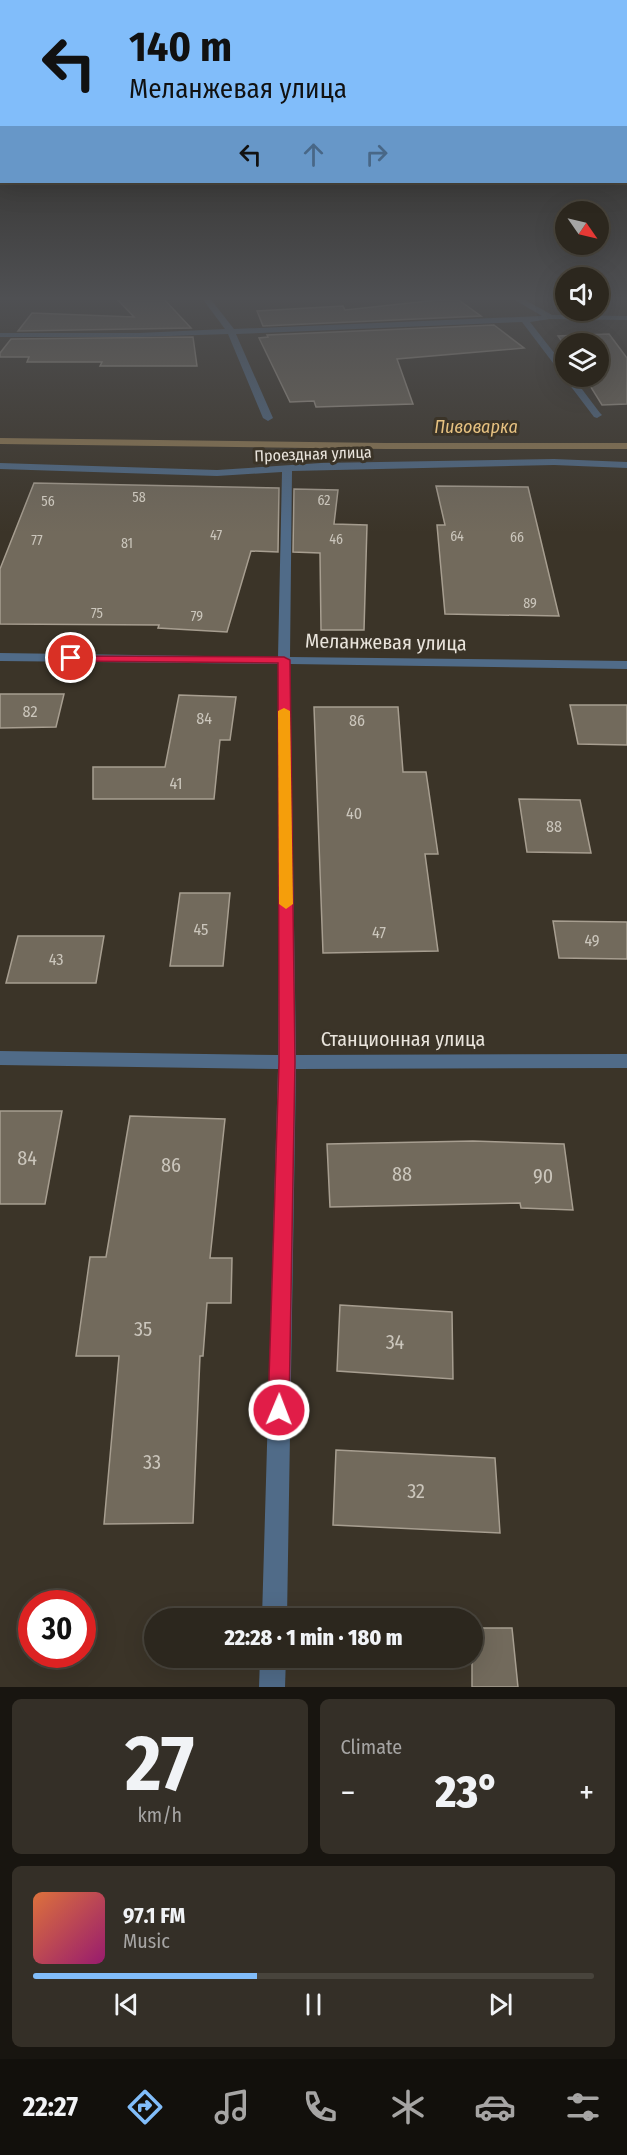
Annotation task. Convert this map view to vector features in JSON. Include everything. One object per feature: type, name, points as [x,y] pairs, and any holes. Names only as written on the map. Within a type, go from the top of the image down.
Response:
[{"type":"street","points":[[250,376],[268,418]]},
{"type":"street","points":[[575,387],[597,415]]},
{"type":"street","name":"Проездная улица","points":[[0,465],[217,473],[321,466],[554,462],[627,465]]},
{"type":"street","points":[[274,1608],[287,1062],[284,660],[287,470]]},
{"type":"street","name":"Меланжевая улица","points":[[0,657],[627,665]]},
{"type":"street","name":"Станционная улица","points":[[0,1058],[287,1062],[627,1061]]},
{"type":"street","points":[[272,1687],[273,1668]]},
{"type":"building","points":[[277,376],[403,376],[413,404],[316,407],[314,401],[290,402]]},
{"type":"building","points":[[609,376],[627,376],[627,404],[602,405],[591,387],[609,387]]},
{"type":"building","points":[[34,483],[279,488],[278,552],[251,551],[227,632],[158,628],[159,625],[0,624],[0,569]]},
{"type":"building","points":[[436,486],[528,487],[559,616],[445,614],[437,525],[445,525]]},
{"type":"building","points":[[294,489],[338,490],[334,524],[367,525],[364,630],[321,630],[320,553],[293,552]]},
{"type":"building","points":[[0,694],[64,694],[56,727],[0,728]]},
{"type":"building","points":[[179,695],[236,697],[230,740],[220,740],[214,799],[93,799],[93,767],[165,767]]},
{"type":"building","points":[[570,705],[627,705],[627,745],[578,744]]},
{"type":"building","points":[[314,707],[398,707],[403,772],[426,772],[438,854],[425,854],[438,951],[323,953]]},
{"type":"building","points":[[519,799],[580,800],[591,853],[527,852]]},
{"type":"building","points":[[180,893],[230,893],[223,966],[170,966]]},
{"type":"building","points":[[553,921],[627,922],[627,959],[559,958]]},
{"type":"building","points":[[18,936],[104,936],[96,983],[6,983]]},
{"type":"building","points":[[0,1111],[62,1111],[45,1204],[0,1204]]},
{"type":"building","points":[[130,1116],[225,1119],[210,1258],[232,1258],[231,1303],[207,1303],[203,1356],[200,1356],[193,1523],[104,1524],[119,1356],[76,1356],[90,1257],[106,1257]]},
{"type":"building","points":[[473,1141],[564,1144],[573,1210],[521,1208],[520,1203],[330,1207],[327,1144]]},
{"type":"building","points":[[340,1305],[452,1312],[453,1379],[337,1371]]},
{"type":"building","points":[[336,1450],[495,1458],[500,1533],[333,1525]]},
{"type":"building","points":[[483,1628],[512,1628],[518,1687],[472,1687],[472,1668],[483,1668]]},
{"type":"waterway","name":"Пивоварка","points":[[0,441],[385,446],[627,446]]},
{"type":"slow traffic","points":[[284,711],[286,904]]},
{"type":"route","points":[[71,658],[284,660],[287,1062],[279,1410]]}]
